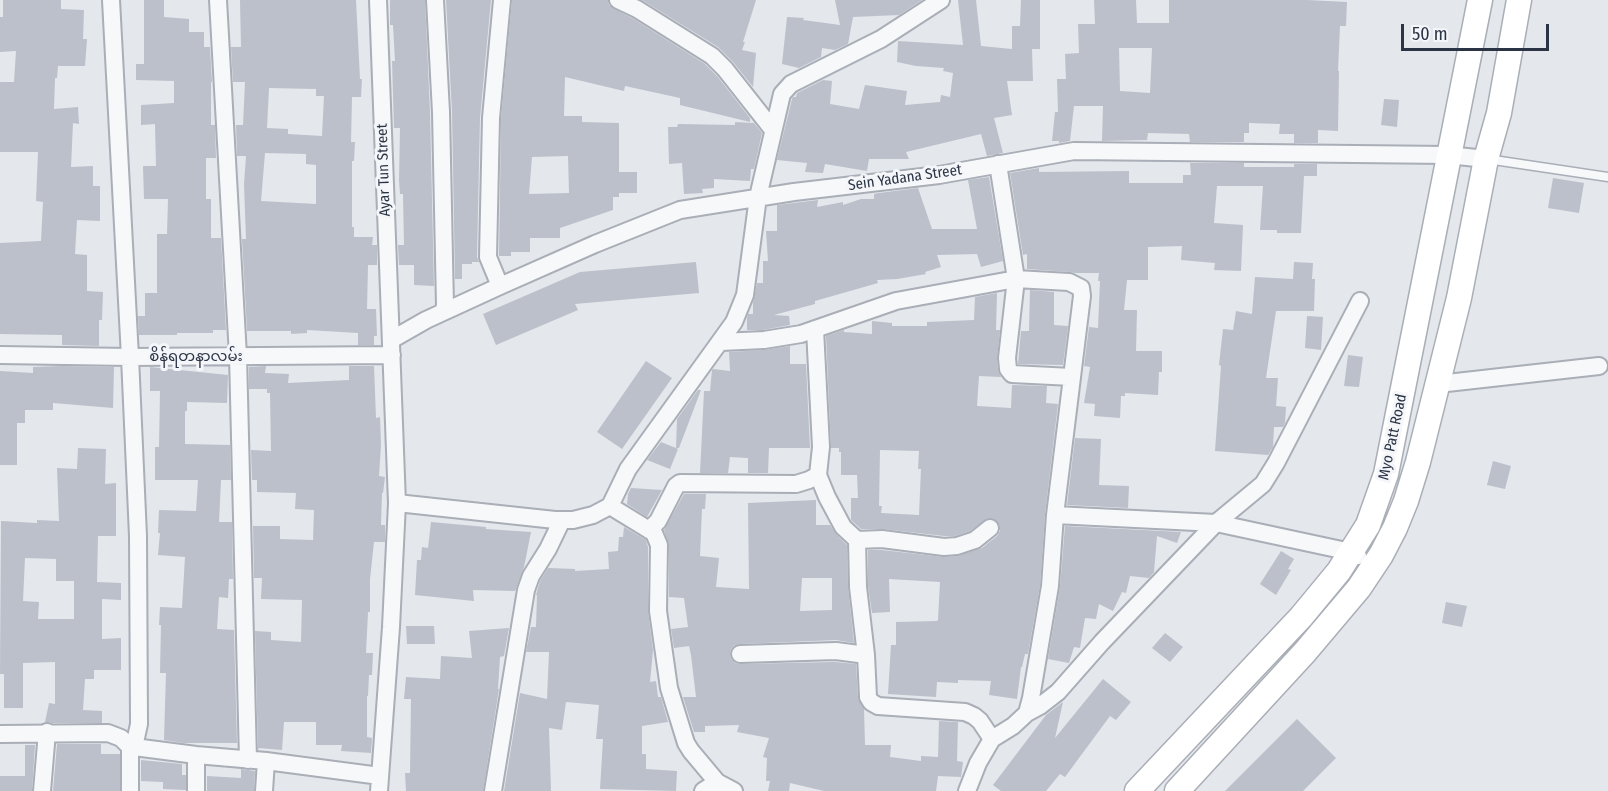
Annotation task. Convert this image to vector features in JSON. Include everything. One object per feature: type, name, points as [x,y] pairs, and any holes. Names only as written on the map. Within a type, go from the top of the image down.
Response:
[{"type":"main road","name":"Myo Patt Road","points":[[1137,791],[1301,617],[1352,552],[1368,525],[1386,474],[1480,0]]},
{"type":"main road","name":"Myo Patt Road","points":[[1177,791],[1305,652],[1359,588],[1395,528],[1419,462],[1459,298],[1486,159],[1499,113],[1519,0]]},
{"type":"main road","points":[[1422,295],[1459,298]]},
{"type":"main road","points":[[1284,634],[1305,652]]},
{"type":"street","points":[[111,0],[138,536],[139,724],[132,747],[130,791]]},
{"type":"street","points":[[218,0],[238,356],[248,760]]},
{"type":"street","name":"Ayar Tun Street","points":[[378,0],[397,503],[391,627],[379,783]]},
{"type":"street","points":[[435,0],[441,112],[445,306],[443,312]]},
{"type":"street","points":[[500,286],[488,257],[491,118],[502,0]]},
{"type":"street","points":[[618,0],[637,9],[712,56],[773,130]]},
{"type":"street","points":[[397,503],[562,520],[593,515],[610,506],[628,469],[734,322],[745,295],[758,197],[782,94],[791,84],[881,39],[941,0]]},
{"type":"street","name":"Sein Yadana Street","points":[[391,347],[426,320],[595,244],[680,210],[758,197],[939,175],[1074,151],[1448,155],[1486,159]]},
{"type":"street","points":[[998,164],[1016,279],[1006,358],[1008,369],[1012,374],[1072,377]]},
{"type":"street","points":[[721,342],[764,340],[801,334],[896,301],[1016,279],[1069,282],[1081,288],[1082,296],[1055,515],[1050,586],[1027,713]]},
{"type":"street","points":[[967,791],[978,763],[992,739],[1058,692],[1102,642],[1216,523],[1256,490],[1270,474],[1359,301]]},
{"type":"street","points":[[814,329],[821,447],[818,475],[843,527],[857,540],[882,539],[944,547],[957,546],[975,540],[990,528]]},
{"type":"street","name":"စိန်ရတနာလမ်း","points":[[0,355],[238,356],[391,347]]},
{"type":"street","points":[[1438,384],[1599,366]]},
{"type":"street","points":[[649,530],[658,520],[676,486],[680,483],[796,484],[818,475]]},
{"type":"street","points":[[610,506],[654,533],[659,545],[658,611],[669,688],[686,742],[701,764],[710,786],[734,791]]},
{"type":"street","points":[[1055,515],[1216,523],[1352,552],[1375,564]]},
{"type":"street","points":[[493,791],[526,590],[531,576],[562,520]]},
{"type":"street","points":[[857,540],[858,587],[866,655],[868,697],[871,702],[878,706],[965,712],[980,721],[992,739]]},
{"type":"street","points":[[740,654],[836,651],[866,655]]},
{"type":"street","points":[[42,791],[47,732]]},
{"type":"street","points":[[0,734],[108,733],[121,738],[132,747],[266,761],[379,783]]},
{"type":"street","points":[[196,755],[196,791]]},
{"type":"street","points":[[264,791],[266,761]]},
{"type":"lane","points":[[1486,159],[1608,177]]},
{"type":"building","points":[[3,0],[61,0],[61,9],[84,10],[83,39],[87,39],[85,66],[58,66],[57,78],[55,78],[54,109],[78,107],[79,124],[73,123],[71,167],[93,166],[93,186],[100,186],[100,221],[77,220],[75,254],[87,255],[87,291],[103,292],[102,320],[99,320],[99,346],[62,345],[62,335],[0,334],[0,243],[41,241],[43,202],[36,201],[38,152],[0,152],[0,82],[14,82],[16,51],[0,52],[0,17],[3,17]]},
{"type":"building","points":[[144,0],[164,0],[164,17],[189,19],[189,32],[204,32],[204,47],[210,47],[211,125],[215,125],[216,158],[206,158],[206,199],[211,199],[211,238],[221,238],[226,330],[213,330],[213,333],[139,335],[138,316],[145,316],[145,293],[157,293],[157,234],[167,234],[168,199],[144,199],[143,166],[156,166],[155,124],[141,125],[141,105],[174,103],[174,81],[136,80],[136,64],[144,64]]},
{"type":"building","points":[[240,0],[356,0],[360,79],[362,79],[361,97],[352,97],[351,142],[355,142],[354,161],[352,161],[352,227],[354,227],[354,237],[373,237],[372,245],[377,245],[377,265],[368,265],[367,309],[376,309],[377,336],[374,336],[374,345],[358,345],[358,333],[307,330],[307,333],[291,334],[291,331],[247,331],[242,239],[246,239],[244,184],[246,156],[237,156],[236,125],[243,125],[245,82],[233,82],[231,47],[241,47]],"holes":[[[269,88],[316,89],[316,96],[324,96],[322,136],[288,134],[288,129],[267,128]],[[265,153],[306,154],[306,164],[316,165],[316,204],[261,201]]]},
{"type":"building","points":[[390,0],[425,0],[434,286],[414,285],[414,265],[399,265],[398,245],[404,245],[403,194],[400,194],[399,180],[400,128],[394,128],[392,61],[395,61],[393,25],[390,25]]},
{"type":"building","points":[[446,0],[491,0],[480,118],[477,257],[479,262],[462,264],[462,279],[455,279],[452,112]]},
{"type":"building","points":[[512,0],[608,0],[609,5],[614,9],[705,64],[750,118],[750,122],[680,105],[680,98],[625,86],[624,91],[565,77],[564,116],[582,116],[582,122],[619,123],[619,172],[637,172],[637,193],[619,193],[619,197],[613,197],[613,210],[560,228],[560,238],[530,238],[530,252],[511,252],[511,256],[499,256],[501,119]],"holes":[[[568,156],[569,193],[529,194],[532,157]]]},
{"type":"building","points":[[642,0],[756,0],[742,50],[756,53],[753,87],[718,47]]},
{"type":"building","points":[[835,0],[922,0],[899,15],[853,17],[848,44],[835,50],[822,48],[821,57],[799,68],[782,64],[787,17],[840,25]]},
{"type":"building","points":[[958,0],[976,0],[981,46],[1012,49],[1012,26],[1020,26],[1021,0],[1040,0],[1040,49],[1032,49],[1033,81],[1007,81],[1012,115],[994,118],[1003,153],[987,156],[981,134],[906,152],[909,159],[869,159],[867,171],[825,164],[823,173],[805,172],[807,163],[777,160],[793,97],[823,80],[832,81],[830,104],[859,109],[865,85],[907,91],[905,105],[940,102],[941,95],[950,97],[953,73],[943,71],[944,68],[897,62],[898,41],[963,45]]},
{"type":"building","points":[[1094,0],[1136,0],[1137,23],[1169,23],[1169,0],[1347,2],[1346,26],[1340,26],[1338,131],[1318,130],[1318,143],[1294,143],[1294,134],[1279,134],[1280,124],[1249,123],[1249,133],[1244,133],[1244,142],[1190,142],[1189,134],[1148,133],[1147,140],[1102,141],[1103,106],[1074,106],[1070,141],[1059,143],[1059,141],[1052,141],[1055,112],[1058,112],[1057,79],[1066,79],[1065,54],[1079,53],[1078,24],[1095,24]],"holes":[[[1119,48],[1152,48],[1150,93],[1120,91]]]},
{"type":"building","points":[[1384,99],[1399,100],[1397,127],[1381,125]]},
{"type":"building","points":[[735,122],[754,123],[762,133],[754,169],[751,169],[750,181],[714,179],[714,188],[702,189],[703,193],[684,194],[682,163],[669,164],[668,127],[677,127],[678,124],[735,125]]},
{"type":"building","points":[[1190,163],[1244,163],[1244,167],[1294,167],[1294,164],[1317,164],[1317,176],[1304,176],[1301,233],[1260,230],[1263,186],[1217,186],[1214,223],[1243,225],[1241,271],[1214,270],[1215,263],[1181,260],[1182,246],[1148,247],[1148,280],[1127,280],[1124,310],[1137,310],[1136,351],[1162,351],[1162,372],[1159,372],[1158,395],[1125,393],[1125,396],[1121,396],[1120,418],[1094,416],[1095,404],[1084,403],[1090,367],[1084,366],[1089,327],[1098,328],[1099,273],[1027,269],[1027,254],[1023,255],[1010,173],[1039,168],[1039,172],[1129,171],[1129,183],[1183,183],[1183,175],[1191,175]]},
{"type":"building","points":[[989,177],[1003,261],[981,267],[977,254],[937,255],[941,267],[925,272],[926,274],[877,280],[878,283],[774,315],[789,316],[790,325],[763,330],[747,330],[748,314],[753,314],[757,283],[763,283],[763,261],[768,261],[766,231],[777,231],[777,205],[818,200],[817,207],[843,202],[843,205],[861,199],[874,199],[874,194],[918,188],[932,229],[977,229],[968,180]]},
{"type":"building","points":[[1553,178],[1584,183],[1579,213],[1548,208]]},
{"type":"building","points":[[696,262],[699,293],[575,304],[578,310],[496,345],[483,314],[580,272]]},
{"type":"building","points":[[1294,262],[1313,263],[1314,311],[1276,311],[1266,378],[1278,378],[1276,406],[1286,407],[1285,423],[1283,427],[1274,427],[1273,447],[1268,455],[1215,451],[1223,329],[1233,330],[1236,311],[1252,314],[1255,277],[1293,279]]},
{"type":"building","points":[[1030,290],[1054,292],[1054,325],[1068,326],[1063,365],[1018,364],[1021,331],[1029,331]]},
{"type":"building","points":[[997,293],[996,330],[1000,330],[997,359],[1001,377],[979,376],[977,406],[1011,408],[1012,385],[1047,386],[1046,403],[1058,404],[1045,514],[1040,585],[1028,654],[1025,654],[1021,667],[1017,699],[989,695],[991,681],[937,682],[936,697],[888,694],[891,645],[896,645],[896,622],[937,621],[940,582],[889,579],[890,612],[872,613],[868,586],[868,550],[943,557],[958,556],[982,548],[997,536],[1000,526],[994,519],[988,518],[970,531],[955,536],[944,536],[883,529],[861,529],[851,520],[851,498],[858,498],[857,475],[841,475],[841,452],[839,448],[831,448],[826,336],[844,330],[844,332],[872,334],[872,321],[892,323],[892,326],[927,326],[927,322],[974,320],[975,297]],"holes":[[[880,450],[919,451],[918,469],[921,469],[919,515],[881,513],[882,506],[879,506]]]},
{"type":"building","points":[[1307,316],[1323,317],[1321,350],[1305,348]]},
{"type":"building","points":[[790,346],[790,364],[806,364],[810,448],[769,448],[768,473],[748,473],[748,458],[730,457],[728,473],[700,473],[704,391],[710,391],[712,370],[730,371],[729,352]]},
{"type":"building","points":[[1348,355],[1363,357],[1359,387],[1344,386]]},
{"type":"building","points":[[646,361],[672,378],[622,449],[597,432]]},
{"type":"building","points":[[266,366],[265,373],[289,374],[288,383],[349,380],[349,366],[374,366],[376,418],[380,417],[379,476],[385,477],[381,525],[385,525],[385,542],[374,542],[370,579],[366,653],[373,653],[372,675],[369,675],[367,696],[367,737],[372,738],[371,753],[341,751],[342,745],[316,745],[316,722],[284,722],[282,750],[259,748],[258,750],[255,631],[271,632],[271,640],[301,642],[302,600],[261,599],[262,578],[254,578],[253,526],[280,526],[280,539],[313,540],[314,510],[295,509],[296,493],[257,492],[257,480],[252,480],[251,450],[271,451],[270,393],[267,393],[267,389],[249,389],[249,367]]},
{"type":"building","points":[[33,367],[114,367],[113,408],[53,403],[53,410],[25,410],[25,423],[17,423],[17,465],[0,465],[0,371],[33,373]]},
{"type":"building","points":[[150,367],[228,375],[227,403],[187,402],[185,444],[230,445],[231,480],[221,480],[219,522],[232,522],[233,579],[229,579],[228,598],[219,597],[217,629],[234,630],[237,743],[183,743],[164,740],[166,673],[160,673],[160,607],[182,608],[185,557],[158,555],[159,510],[196,511],[198,480],[155,480],[155,447],[159,447],[160,391],[150,391]]},
{"type":"building","points":[[698,390],[701,390],[679,448],[676,448],[677,419]]},
{"type":"building","points":[[1075,438],[1101,439],[1099,485],[1129,486],[1128,508],[1067,505]]},
{"type":"building","points":[[661,442],[678,449],[670,469],[647,460]]},
{"type":"building","points":[[78,448],[106,449],[105,484],[116,483],[116,536],[98,536],[97,582],[121,583],[121,600],[102,599],[102,639],[121,638],[121,670],[94,670],[94,679],[85,679],[83,710],[102,711],[102,723],[52,723],[45,722],[49,703],[55,704],[55,662],[23,663],[23,708],[4,708],[4,674],[0,674],[1,521],[37,523],[37,520],[59,521],[57,468],[77,469]],"holes":[[[25,558],[56,559],[56,581],[74,581],[74,619],[38,619],[39,602],[23,601]]]},
{"type":"building","points":[[1493,461],[1511,466],[1505,489],[1487,485]]},
{"type":"building","points":[[631,488],[662,490],[647,517],[627,504]]},
{"type":"building","points":[[684,494],[706,494],[705,509],[702,509],[700,556],[719,558],[716,587],[749,589],[748,503],[816,500],[816,525],[830,525],[847,545],[848,587],[854,643],[836,640],[740,644],[731,649],[731,659],[740,664],[835,662],[856,664],[858,698],[864,709],[865,745],[891,745],[890,757],[921,761],[921,756],[938,757],[939,721],[958,722],[957,761],[963,762],[961,777],[938,776],[936,791],[824,791],[790,783],[789,791],[768,791],[770,781],[766,781],[767,758],[763,757],[769,738],[737,732],[739,725],[705,726],[705,732],[694,732],[683,697],[696,697],[689,646],[674,648],[671,629],[688,627],[684,598],[669,597],[669,545],[664,530]],"holes":[[[802,578],[832,578],[832,610],[800,611]]]},
{"type":"building","points":[[431,522],[531,532],[524,567],[515,591],[473,590],[474,601],[415,595],[417,560],[421,560],[422,547],[428,548]]},
{"type":"building","points":[[1065,526],[1181,532],[1177,543],[1157,536],[1154,572],[1149,578],[1130,576],[1126,593],[1122,592],[1113,611],[1099,604],[1096,619],[1085,618],[1080,648],[1074,647],[1069,663],[1048,659],[1060,587]]},
{"type":"building","points":[[624,527],[646,540],[648,547],[648,611],[653,650],[650,682],[656,681],[658,697],[661,697],[668,722],[642,726],[642,754],[646,754],[646,769],[677,771],[676,791],[600,789],[603,739],[596,739],[599,705],[566,702],[562,730],[549,728],[551,791],[504,791],[520,693],[547,699],[549,652],[526,652],[531,627],[536,627],[536,595],[540,581],[548,568],[575,569],[575,571],[609,569],[608,552],[618,551],[619,537],[623,537]]},
{"type":"building","points":[[1281,551],[1294,559],[1288,569],[1291,570],[1276,595],[1260,584]]},
{"type":"building","points":[[1446,602],[1467,606],[1462,627],[1442,623]]},
{"type":"building","points":[[406,626],[434,626],[435,644],[407,644]]},
{"type":"building","points":[[509,628],[504,656],[500,657],[499,689],[483,791],[406,791],[405,773],[410,773],[411,699],[404,699],[406,677],[440,679],[441,656],[472,658],[469,631]]},
{"type":"building","points":[[1165,633],[1183,647],[1170,662],[1152,648]]},
{"type":"building","points":[[1103,679],[1131,702],[1116,720],[1110,716],[1065,777],[1060,774],[1046,791],[1001,791],[993,785],[1046,715],[1063,702],[1055,738]]},
{"type":"building","points":[[1297,719],[1336,758],[1303,791],[1225,791]]},
{"type":"building","points":[[57,744],[101,744],[101,754],[120,754],[120,791],[53,791]]},
{"type":"building","points":[[25,745],[35,745],[32,791],[0,791],[0,776],[25,776]]},
{"type":"building","points":[[141,760],[182,764],[182,775],[186,775],[186,790],[163,789],[163,782],[141,781]]},
{"type":"building","points":[[241,769],[255,771],[254,791],[207,791],[207,776],[241,778]]}]
